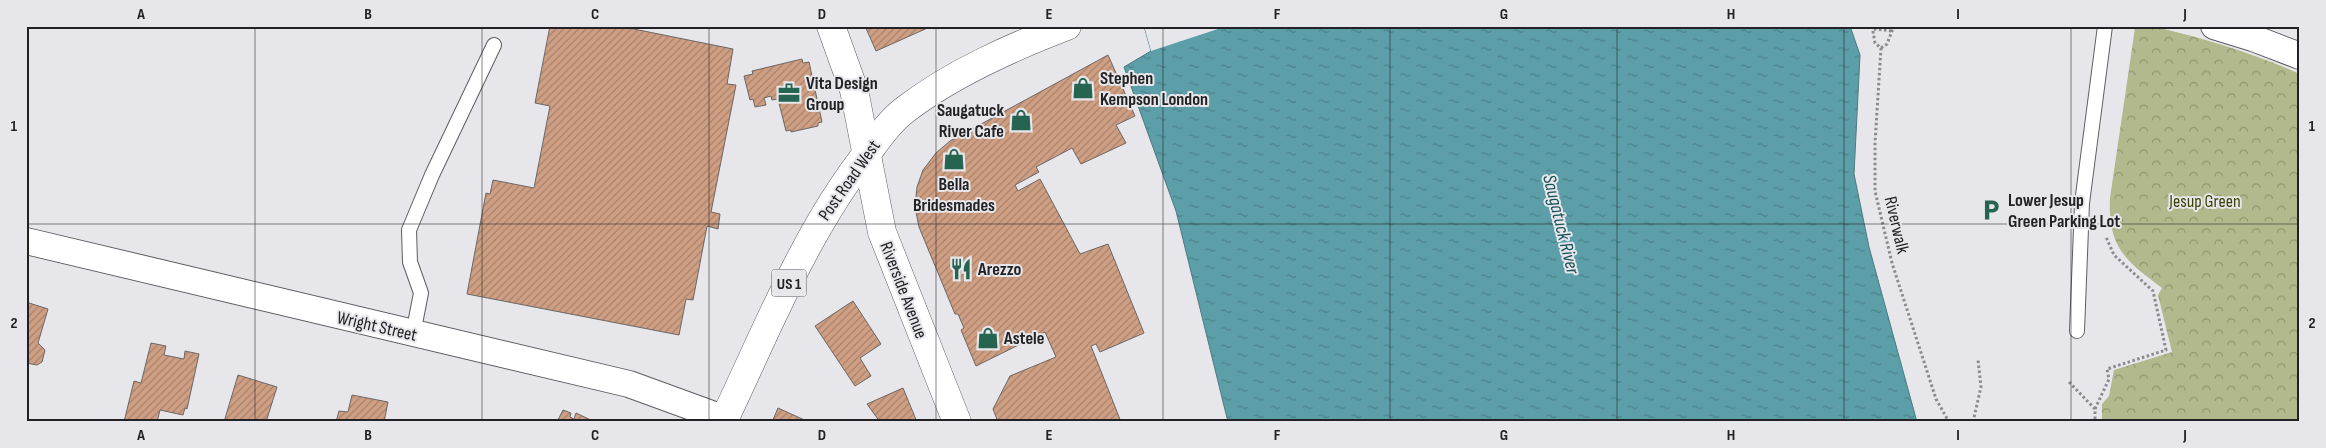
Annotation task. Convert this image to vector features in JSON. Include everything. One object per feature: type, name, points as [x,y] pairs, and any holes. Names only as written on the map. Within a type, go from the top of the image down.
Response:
[{"type":"main road","name":"Riverside Avenue","points":[[831,26],[854,90],[865,155],[882,232],[957,422]]},
{"type":"main road","name":"Post Road West","points":[[724,420],[816,229],[841,188],[865,155],[904,110],[968,71],[1067,26]]},
{"type":"street","points":[[2214,26],[2253,38],[2300,56]]},
{"type":"street","name":"Wright Street","points":[[26,242],[629,384],[724,420]]},
{"type":"lane","points":[[2077,331],[2082,203],[2105,26]]},
{"type":"lane","points":[[413,334],[421,293],[410,262],[409,230],[432,175],[494,45]]},
{"type":"path","points":[[1881,48],[1887,44],[1894,26]]},
{"type":"path","points":[[1873,28],[1892,31]]},
{"type":"path","name":"Riverwalk","points":[[1873,28],[1875,43],[1881,48],[1875,143],[1875,190],[1892,263],[1936,399],[1949,422]]},
{"type":"path","points":[[2095,422],[2095,410],[2109,379],[2107,369],[2166,350],[2153,291],[2114,255],[2104,233]]},
{"type":"path","points":[[1973,422],[1981,387],[1978,360]]},
{"type":"path","points":[[2069,382],[2095,410]]},
{"type":"green space","name":"Jesup Green","points":[[2156,27],[2229,47],[2265,59],[2300,74],[2300,422],[2102,422],[2102,404],[2109,396],[2114,370],[2172,352],[2158,295],[2162,288],[2138,269],[2121,251],[2112,229],[2110,215],[2110,198],[2135,28]]},
{"type":"water","name":"Saugatuck River","points":[[1144,26],[1850,26],[1860,55],[1854,174],[1869,247],[1917,422],[1228,422],[1176,211],[1124,67],[1151,51]]},
{"type":"pier","points":[[1144,26],[1227,26],[1151,51]]},
{"type":"building","points":[[550,26],[619,26],[733,49],[727,84],[736,85],[711,212],[720,214],[718,229],[707,226],[693,300],[686,299],[679,335],[467,294],[486,193],[490,194],[493,180],[534,188],[550,106],[535,103]]},
{"type":"building","points":[[865,26],[932,26],[876,51]]},
{"type":"building","points":[[1108,55],[1135,116],[1116,125],[1126,143],[1081,164],[1072,148],[1036,167],[1039,172],[1015,185],[1018,191],[1040,179],[1080,254],[1108,244],[1144,333],[1100,352],[1096,344],[1091,346],[1121,422],[998,422],[993,409],[1010,376],[1056,357],[1045,332],[976,366],[961,330],[964,328],[958,314],[955,314],[919,227],[915,207],[917,187],[923,170],[936,153],[950,141]]},
{"type":"building","points":[[802,59],[803,63],[809,62],[822,122],[818,123],[818,126],[791,132],[791,130],[786,131],[778,99],[772,100],[771,96],[764,98],[766,105],[755,107],[753,99],[750,100],[744,76],[753,74],[752,71]]},
{"type":"building","points":[[853,301],[881,344],[860,358],[871,376],[855,386],[815,326]]},
{"type":"building","points":[[26,302],[48,309],[38,343],[45,350],[42,362],[37,365],[26,363]]},
{"type":"building","points":[[151,343],[166,346],[164,355],[184,359],[185,351],[199,354],[187,409],[185,408],[183,415],[160,410],[157,422],[124,422],[134,381],[141,383]]},
{"type":"building","points":[[238,375],[277,387],[266,422],[224,422]]},
{"type":"building","points":[[903,388],[917,422],[880,422],[867,404]]},
{"type":"building","points":[[352,395],[388,402],[384,422],[336,422],[339,411],[348,412]]},
{"type":"building","points":[[778,408],[809,422],[772,422]]},
{"type":"building","points":[[563,410],[571,413],[570,417],[574,419],[576,413],[595,422],[557,422]]},
{"type":"place","name":"Stephen Kempson London","points":[[1083,88]]},
{"type":"place","name":"Vita Design Group","points":[[789,93]]},
{"type":"place","name":"Saugatuck River Cafe","points":[[1021,120]]},
{"type":"place","name":"Bella Bridesmades","points":[[954,159]]},
{"type":"place","name":"Lower Jesup Green Parking Lot","points":[[1991,210]]},
{"type":"place","name":"Arezzo","points":[[961,269]]},
{"type":"place","name":"Astele","points":[[988,338]]}]
